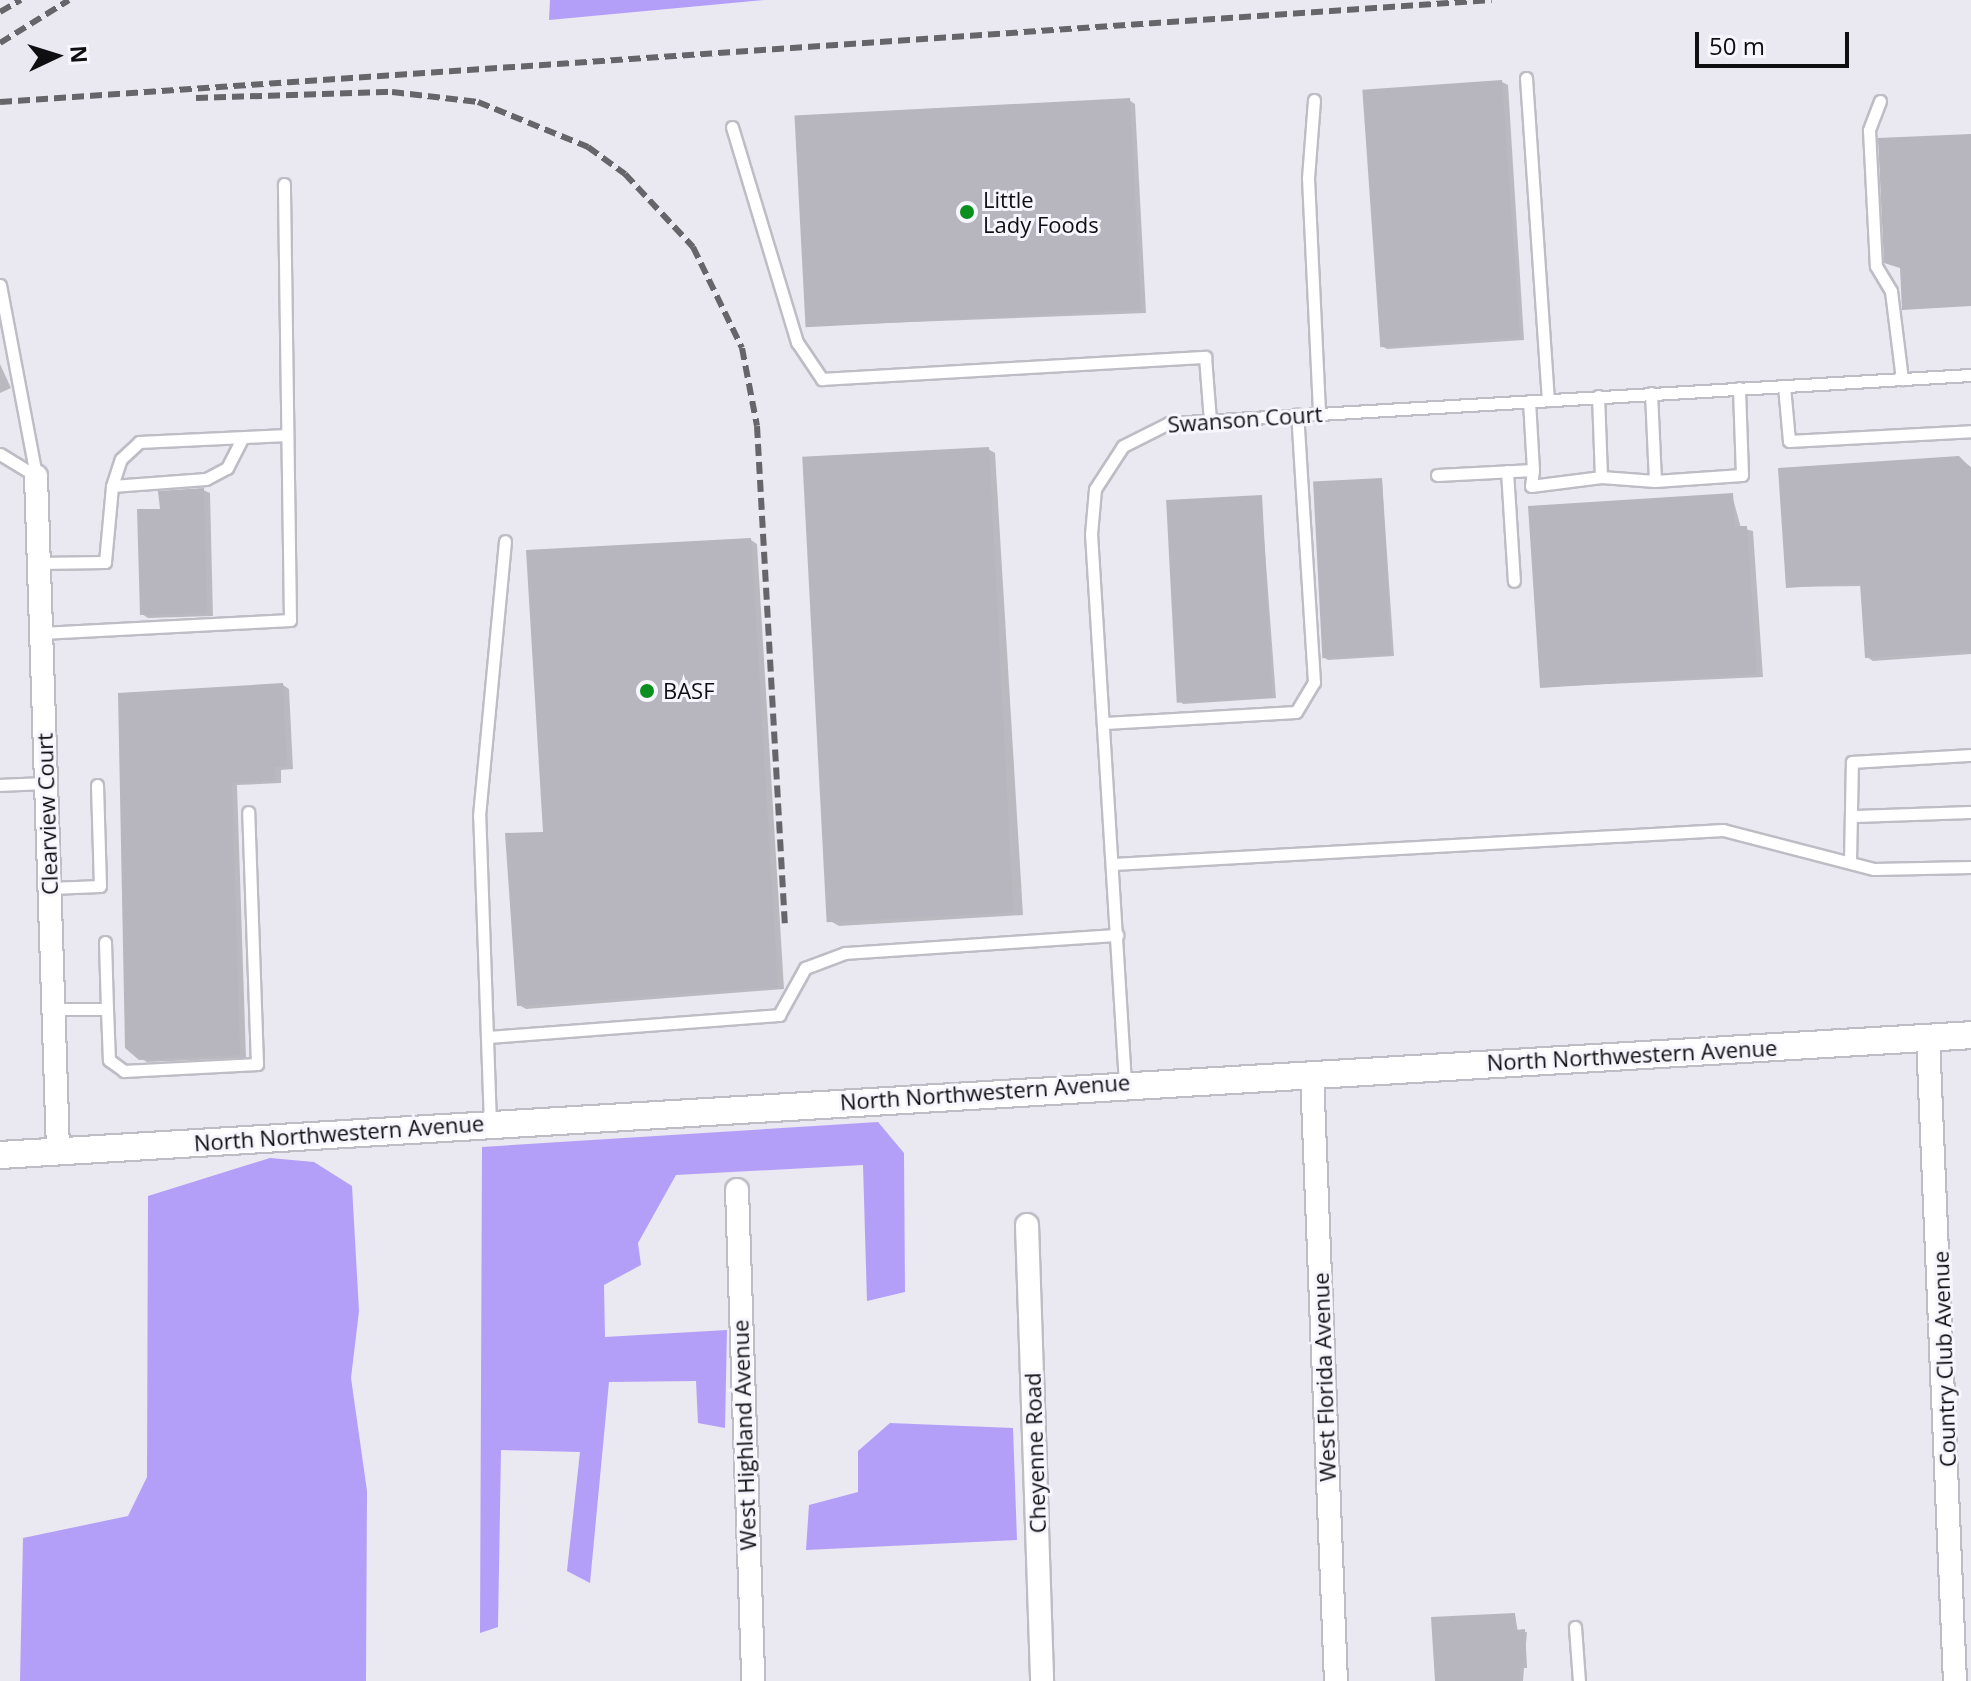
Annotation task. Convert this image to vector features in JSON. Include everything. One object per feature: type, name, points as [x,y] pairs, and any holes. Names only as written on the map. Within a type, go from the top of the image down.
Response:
[{"type":"street","name":"Clearview Court","points":[[36,476],[58,1151]]},
{"type":"street","name":"North Northwestern Avenue","points":[[0,1155],[1125,1083],[1971,1035]]},
{"type":"street","name":"Country Club Avenue","points":[[1928,1038],[1955,1681]]},
{"type":"street","name":"West Florida Avenue","points":[[1312,1074],[1336,1681]]},
{"type":"street","name":"West Highland Avenue","points":[[737,1190],[753,1681]]},
{"type":"street","name":"Cheyenne Road","points":[[1027,1225],[1042,1681]]},
{"type":"lane","points":[[1526,78],[1548,400]]},
{"type":"lane","points":[[1314,100],[1308,178],[1319,414]]},
{"type":"lane","points":[[1880,101],[1869,130],[1876,266],[1891,291],[1902,379]]},
{"type":"lane","points":[[732,127],[797,342],[822,379],[1205,357],[1210,420]]},
{"type":"lane","points":[[42,633],[290,620],[284,184]]},
{"type":"lane","points":[[0,285],[36,476]]},
{"type":"lane","name":"Swanson Court","points":[[1125,1083],[1091,534],[1095,489],[1135,437],[1169,423],[1971,375]]},
{"type":"lane","points":[[1784,386],[1789,441],[1971,431]]},
{"type":"lane","points":[[1529,401],[1531,486],[1601,477],[1655,481],[1742,475],[1739,388]]},
{"type":"lane","points":[[1651,393],[1655,481]]},
{"type":"lane","points":[[1598,396],[1601,477]]},
{"type":"lane","points":[[1105,723],[1296,712],[1314,682],[1297,415]]},
{"type":"lane","points":[[37,563],[105,562],[112,486],[121,459],[139,442],[287,435]]},
{"type":"lane","points":[[112,486],[206,479],[227,468],[242,438]]},
{"type":"lane","points":[[0,454],[36,476]]},
{"type":"lane","points":[[1437,475],[1533,470]]},
{"type":"lane","points":[[1507,471],[1514,581]]},
{"type":"lane","points":[[490,1124],[479,816],[505,541]]},
{"type":"lane","points":[[1850,862],[1854,816],[1852,762],[1971,755]]},
{"type":"lane","points":[[0,785],[46,783]]},
{"type":"lane","points":[[50,888],[100,886],[97,785]]},
{"type":"lane","points":[[105,942],[109,1060],[124,1071],[257,1064],[248,812]]},
{"type":"lane","points":[[1854,816],[1971,812]]},
{"type":"lane","points":[[1113,864],[1723,830],[1850,862],[1971,867]]},
{"type":"lane","points":[[487,1037],[779,1015],[805,968],[845,953],[1117,935]]},
{"type":"lane","points":[[54,1009],[107,1009]]},
{"type":"lane","points":[[1575,1627],[1579,1681]]},
{"type":"shaded area","points":[[550,0],[765,0],[549,20]]},
{"type":"shaded area","points":[[878,1122],[904,1153],[905,1292],[867,1301],[863,1165],[676,1175],[638,1243],[641,1265],[604,1285],[605,1337],[727,1330],[725,1428],[698,1423],[696,1381],[609,1382],[590,1583],[567,1571],[580,1452],[501,1450],[498,1627],[480,1633],[482,1147]]},
{"type":"shaded area","points":[[270,1158],[314,1162],[352,1186],[359,1311],[351,1378],[367,1491],[366,1681],[20,1681],[23,1538],[128,1516],[147,1477],[148,1196]]},
{"type":"shaded area","points":[[890,1423],[1013,1428],[1017,1540],[806,1550],[809,1505],[858,1492],[858,1451]]},
{"type":"building","points":[[1502,80],[1520,337],[1380,347],[1362,90]]},
{"type":"building","name":"Little Lady Foods","points":[[1130,98],[1141,310],[806,327],[794,116]]},
{"type":"building","points":[[1971,134],[1971,306],[1902,310],[1900,268],[1884,263],[1878,138]]},
{"type":"building","points":[[989,447],[1013,912],[827,922],[802,457]]},
{"type":"building","points":[[1959,456],[1971,468],[1971,651],[1865,658],[1860,583],[1786,588],[1778,468]]},
{"type":"building","points":[[1382,478],[1391,655],[1322,658],[1313,482]]},
{"type":"building","points":[[204,488],[207,613],[140,615],[137,509],[160,509],[158,491]]},
{"type":"building","points":[[1733,493],[1735,526],[1747,526],[1757,674],[1540,688],[1528,506]]},
{"type":"building","points":[[1262,495],[1273,698],[1177,703],[1166,500]]},
{"type":"building","name":"BASF","points":[[751,538],[778,987],[517,1006],[505,833],[543,832],[526,550]]},
{"type":"building","points":[[283,683],[287,766],[275,767],[276,781],[232,783],[240,1055],[139,1060],[125,1048],[118,693]]},
{"type":"building","points":[[1515,1613],[1516,1630],[1525,1629],[1527,1668],[1519,1668],[1520,1681],[1435,1681],[1431,1617]]},
{"type":"railway","points":[[0,12],[21,0]]},
{"type":"railway","points":[[0,43],[69,0]]},
{"type":"railway","points":[[0,102],[1492,0]]},
{"type":"railway","points":[[196,98],[392,92],[478,102],[588,147],[625,174],[693,247],[742,348],[757,426],[785,925]]},
{"type":"place","name":"Little Lady Foods","points":[[967,212]]},
{"type":"place","name":"BASF","points":[[647,691]]}]
